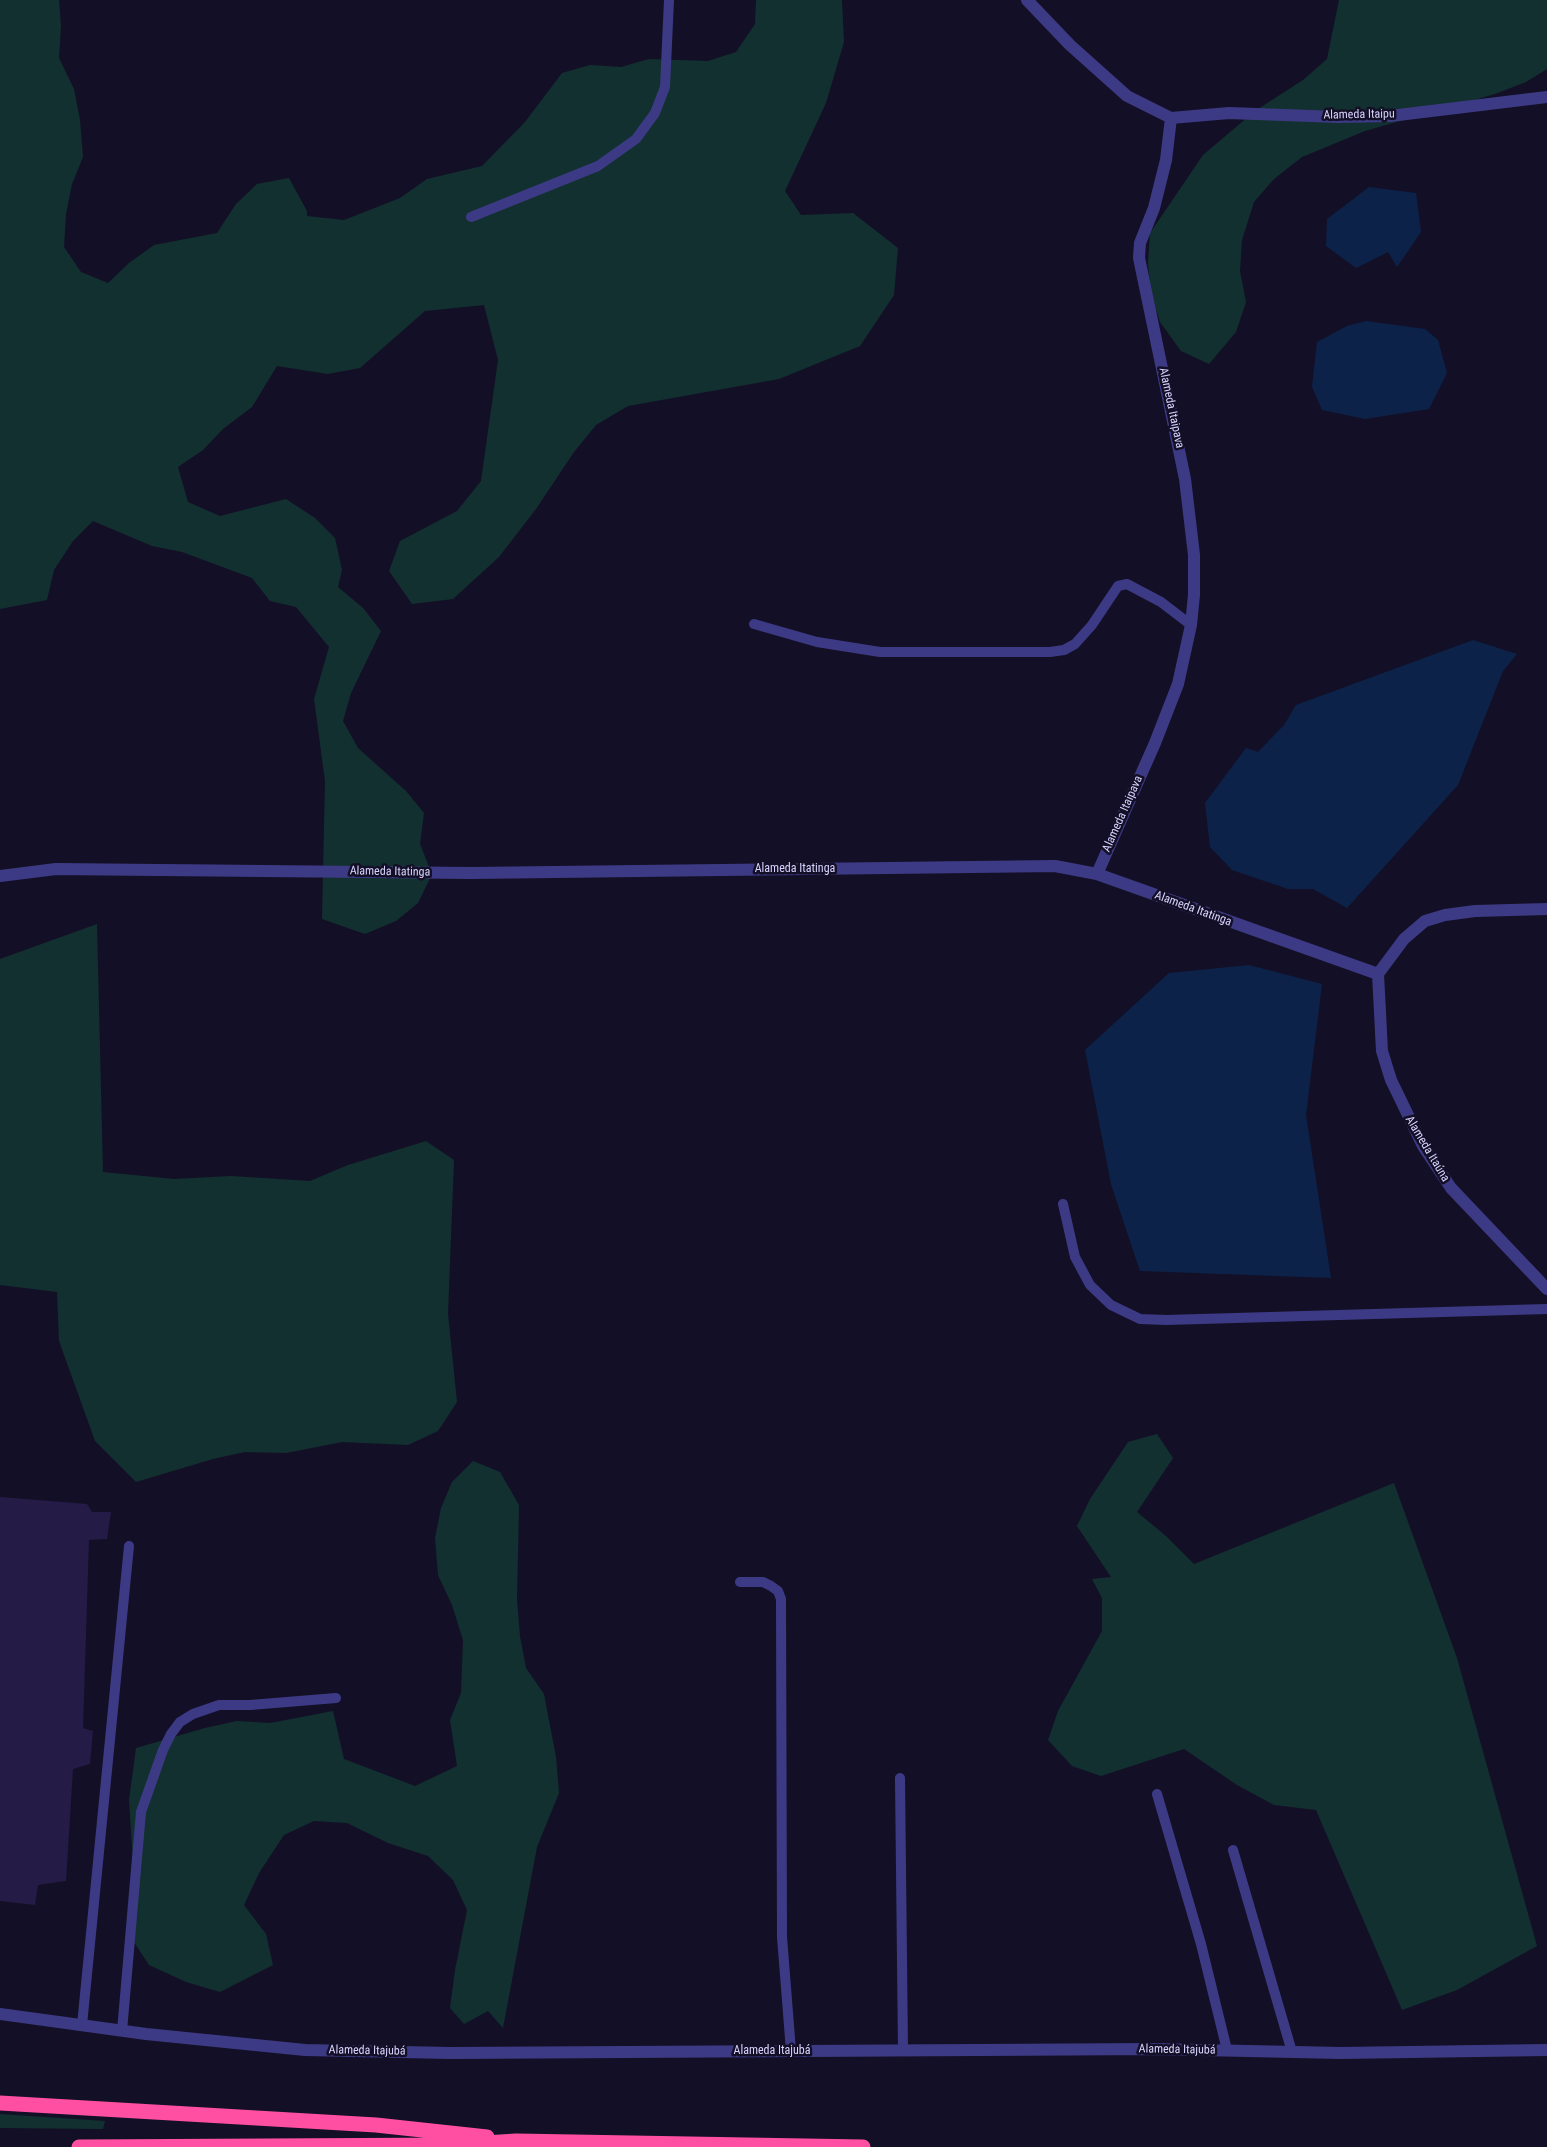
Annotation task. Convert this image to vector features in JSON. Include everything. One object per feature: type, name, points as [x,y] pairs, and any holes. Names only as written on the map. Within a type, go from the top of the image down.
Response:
[{"type":"highway","points":[[0,2103],[376,2125],[457,2132],[516,2142]]},
{"type":"highway","points":[[79,2147],[454,2145],[516,2142],[863,2147]]},
{"type":"street","points":[[1028,0],[1070,45],[1127,96],[1171,118]]},
{"type":"street","name":"Alameda Itaipu","points":[[1171,118],[1229,112],[1338,117],[1390,116],[1547,97]]},
{"type":"street","name":"Alameda Itaipava","points":[[1097,874],[1178,684],[1190,626],[1194,595],[1194,556],[1185,479],[1139,258],[1140,243],[1154,208],[1166,160],[1171,118]]},
{"type":"street","name":"Alameda Itatinga","points":[[0,876],[56,869],[471,873],[1054,866],[1097,874],[1378,974]]},
{"type":"street","points":[[1378,974],[1404,939],[1425,921],[1445,915],[1475,911],[1547,910]]},
{"type":"street","name":"Alameda Itaúna","points":[[1378,974],[1382,1052],[1391,1080],[1423,1146],[1451,1188],[1547,1288]]},
{"type":"street","name":"Alameda Itajubá","points":[[0,2014],[122,2031],[305,2050],[450,2053],[904,2050],[1227,2050],[1292,2052],[1547,2050]]},
{"type":"lane","points":[[471,217],[598,166],[636,139],[655,114],[665,87],[669,0]]},
{"type":"lane","points":[[754,624],[817,642],[880,652],[1050,652],[1064,650],[1075,644],[1092,625],[1118,586],[1127,584],[1161,602],[1190,626]]},
{"type":"lane","points":[[1063,1204],[1075,1257],[1090,1285],[1111,1305],[1140,1318],[1166,1320],[1547,1309]]},
{"type":"lane","points":[[82,2025],[129,1546]]},
{"type":"lane","points":[[740,1582],[763,1582],[778,1591],[781,1599],[782,1937],[791,2051]]},
{"type":"lane","points":[[122,2031],[141,1812],[162,1750],[171,1734],[180,1722],[193,1714],[219,1706],[250,1706],[336,1698]]},
{"type":"lane","points":[[900,1778],[904,2050]]},
{"type":"lane","points":[[1157,1794],[1201,1944],[1227,2050]]},
{"type":"lane","points":[[1233,1850],[1292,2052]]},
{"type":"green space","points":[[0,0],[59,0],[61,26],[59,58],[74,89],[80,120],[83,157],[72,184],[66,214],[64,247],[81,272],[108,283],[129,263],[154,245],[217,233],[236,204],[257,184],[289,178],[307,211],[307,216],[344,220],[400,198],[427,179],[482,166],[525,122],[562,73],[590,65],[621,67],[649,59],[708,61],[736,52],[755,24],[756,0],[842,0],[844,42],[826,103],[785,191],[801,215],[853,213],[898,248],[894,295],[860,346],[779,379],[628,406],[596,425],[574,452],[536,509],[499,557],[453,599],[412,604],[389,571],[400,541],[457,511],[481,481],[498,360],[484,305],[425,311],[360,368],[328,374],[277,366],[252,407],[223,429],[203,450],[178,467],[188,502],[220,516],[286,499],[315,518],[335,538],[342,570],[338,587],[363,608],[381,631],[351,693],[343,721],[358,748],[406,791],[424,813],[420,844],[432,874],[418,903],[396,921],[365,934],[322,919],[325,781],[314,699],[329,647],[296,607],[270,601],[252,578],[182,552],[152,546],[93,521],[73,541],[54,570],[47,600],[0,609]]},
{"type":"green space","points":[[1339,0],[1547,0],[1547,69],[1526,82],[1495,94],[1365,131],[1302,157],[1274,179],[1254,202],[1242,240],[1240,271],[1246,302],[1236,332],[1209,364],[1181,351],[1160,322],[1151,294],[1148,264],[1150,233],[1203,155],[1255,111],[1303,80],[1327,59]]},
{"type":"green space","points":[[97,924],[103,1172],[174,1179],[231,1176],[310,1181],[348,1165],[426,1141],[454,1160],[448,1314],[457,1402],[438,1431],[408,1445],[342,1442],[286,1453],[245,1452],[213,1459],[136,1482],[95,1441],[59,1341],[57,1292],[0,1285],[0,959]]},
{"type":"green space","points":[[1157,1434],[1173,1458],[1137,1512],[1166,1536],[1194,1564],[1394,1483],[1457,1658],[1537,1946],[1457,1990],[1402,2010],[1316,1810],[1274,1805],[1237,1785],[1184,1749],[1101,1776],[1072,1766],[1048,1740],[1058,1711],[1102,1631],[1102,1598],[1092,1579],[1111,1577],[1077,1526],[1090,1499],[1128,1442]]},
{"type":"green space","points":[[473,1461],[500,1472],[519,1505],[517,1600],[520,1636],[526,1668],[544,1694],[556,1757],[559,1793],[537,1847],[503,2028],[488,2011],[464,2024],[450,2008],[455,1970],[467,1910],[453,1880],[428,1856],[388,1843],[347,1823],[314,1821],[284,1835],[259,1873],[244,1905],[266,1934],[273,1965],[220,1992],[186,1982],[149,1965],[132,1939],[135,1894],[129,1800],[136,1748],[205,1728],[237,1721],[270,1723],[333,1711],[344,1759],[415,1786],[457,1766],[450,1720],[461,1693],[463,1640],[452,1605],[438,1575],[435,1538],[441,1508],[452,1482]]},
{"type":"green space","points":[[0,2114],[105,2121],[103,2129],[0,2128]]},
{"type":"water","points":[[1369,187],[1416,193],[1421,232],[1397,267],[1388,252],[1356,268],[1326,246],[1327,219]]},
{"type":"water","points":[[1366,321],[1425,329],[1438,340],[1447,373],[1429,409],[1365,419],[1322,410],[1312,387],[1317,342],[1347,326]]},
{"type":"water","points":[[1473,640],[1517,654],[1503,671],[1458,785],[1347,908],[1313,889],[1288,889],[1232,870],[1210,847],[1205,803],[1246,748],[1258,752],[1284,725],[1296,705]]},
{"type":"water","points":[[1249,965],[1322,984],[1306,1115],[1331,1278],[1140,1271],[1111,1184],[1085,1050],[1169,973]]},
{"type":"building","points":[[0,1497],[87,1504],[92,1512],[111,1512],[107,1539],[89,1540],[83,1728],[93,1731],[90,1764],[73,1769],[66,1881],[38,1885],[35,1905],[0,1901]]}]
